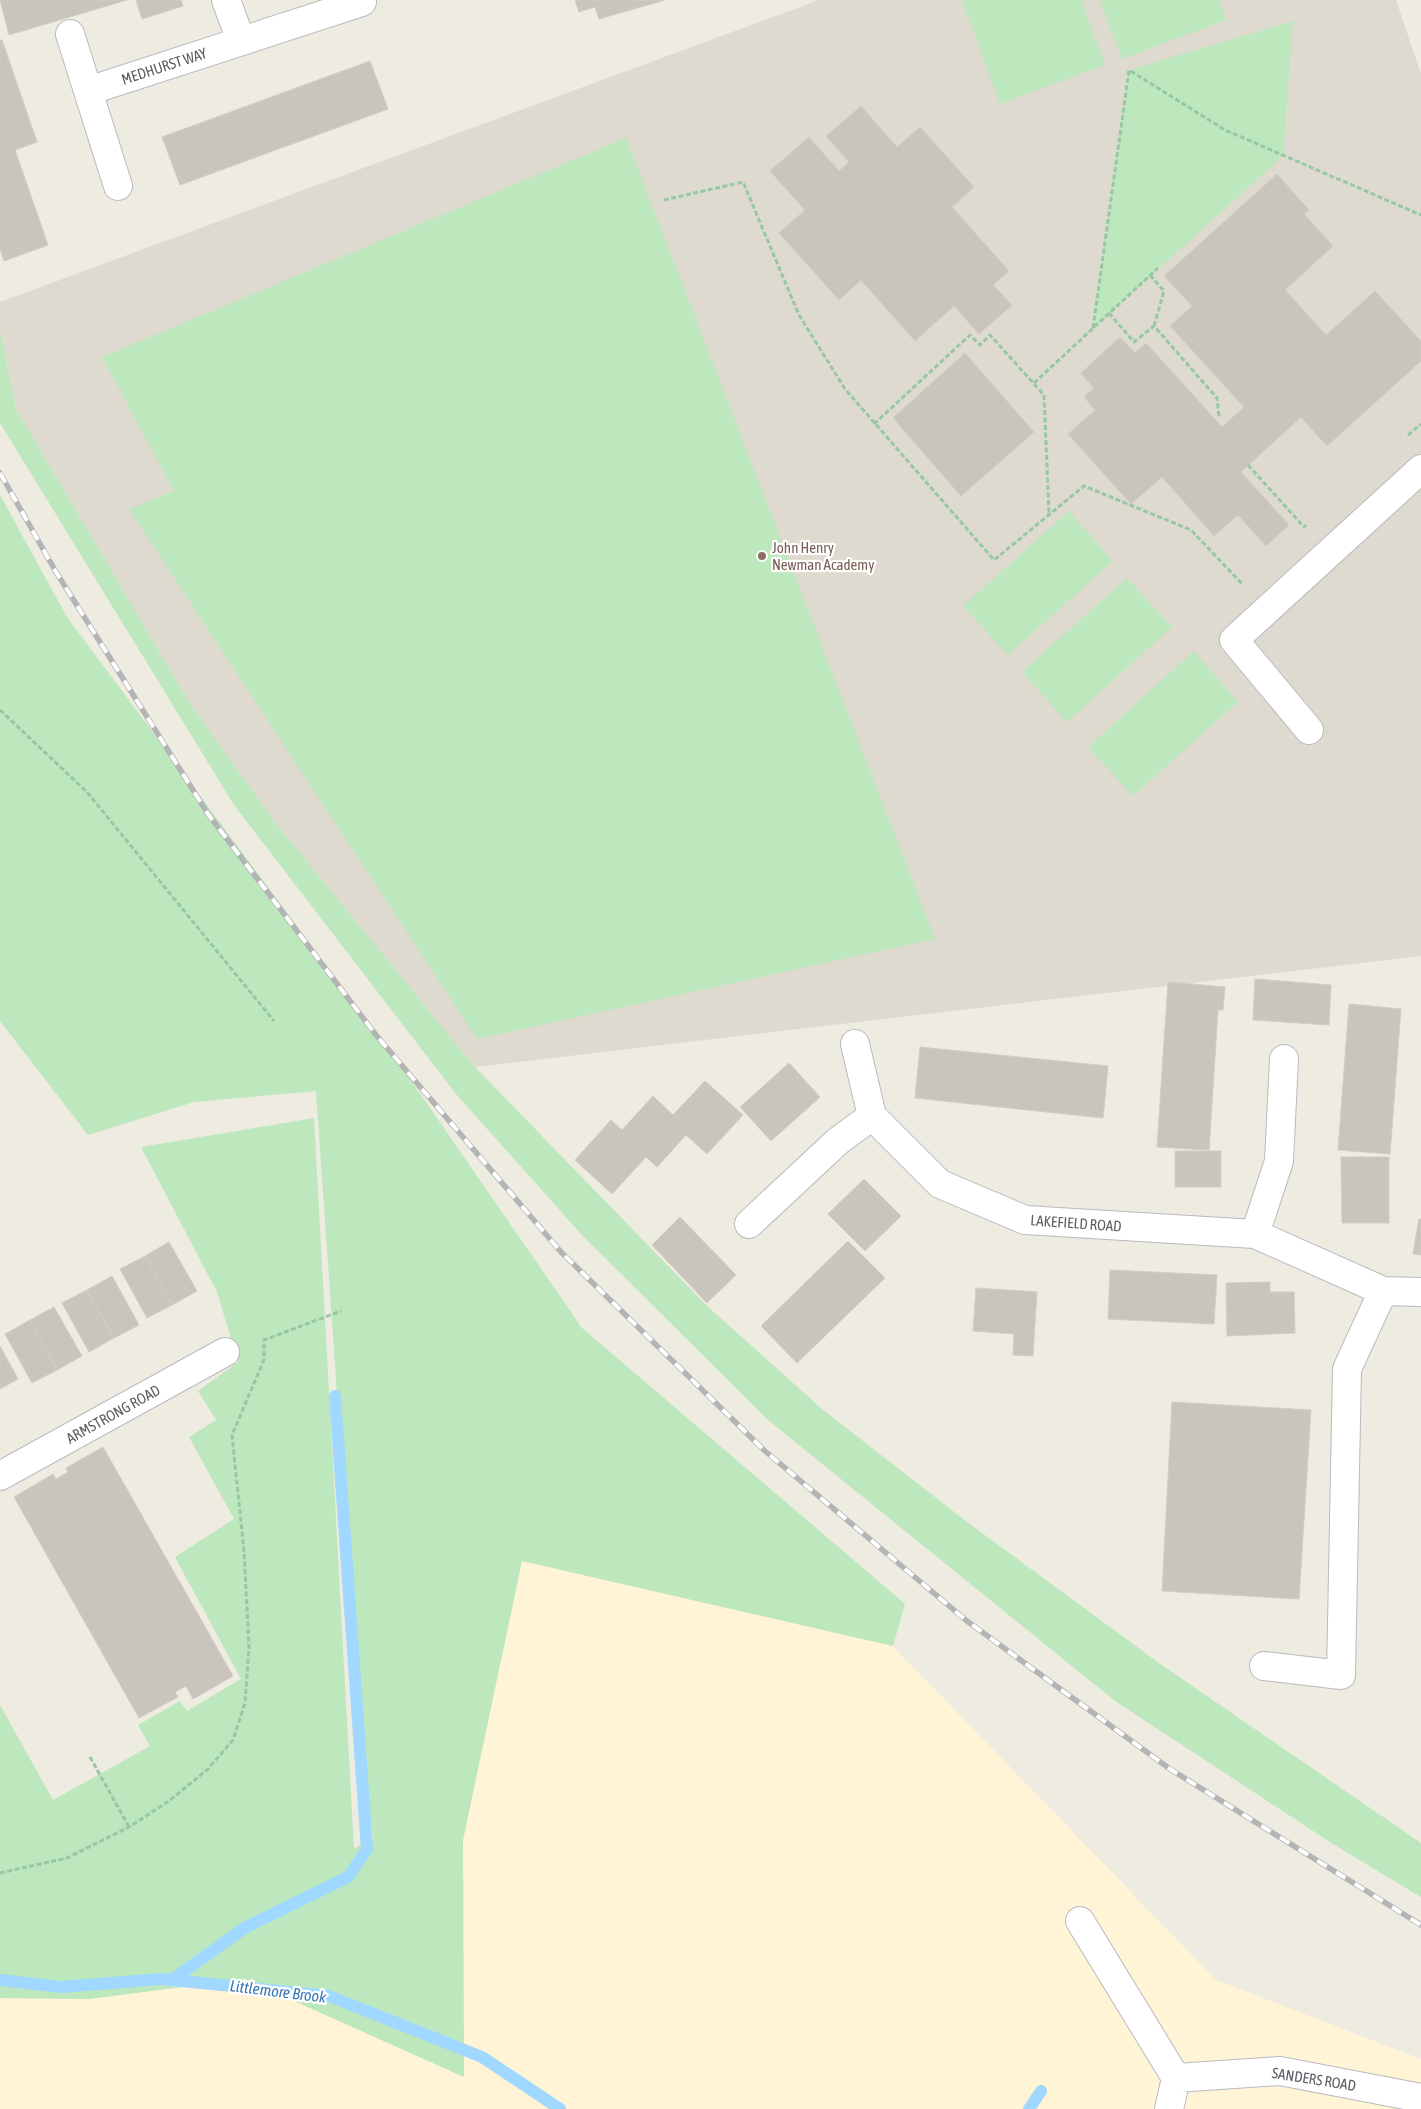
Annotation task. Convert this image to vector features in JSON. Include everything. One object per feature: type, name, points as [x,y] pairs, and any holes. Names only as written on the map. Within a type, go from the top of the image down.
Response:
[{"type":"street","points":[[226,0],[241,42]]},
{"type":"street","name":"MEDHURST WAY","points":[[88,91],[362,2]]},
{"type":"street","points":[[70,34],[118,186]]},
{"type":"street","points":[[1309,730],[1234,640],[1421,469]]},
{"type":"street","points":[[748,1224],[838,1141],[872,1116],[855,1044]]},
{"type":"street","points":[[1255,1234],[1279,1162],[1284,1059]]},
{"type":"street","name":"LAKEFIELD ROAD","points":[[872,1116],[940,1184],[1025,1220],[1255,1234],[1383,1290],[1421,1292]]},
{"type":"street","points":[[1264,1666],[1341,1674],[1347,1369],[1383,1290]]},
{"type":"street","name":"ARMSTRONG ROAD","points":[[0,1476],[225,1352]]},
{"type":"street","points":[[1080,1921],[1176,2078],[1169,2109]]},
{"type":"street","name":"SANDERS ROAD","points":[[1176,2078],[1280,2071],[1421,2098]]},
{"type":"path","points":[[1093,328],[1130,70],[1225,130],[1421,215]]},
{"type":"path","points":[[664,200],[743,182],[799,314],[845,389],[994,560],[1084,486],[1191,530],[1268,610]]},
{"type":"path","points":[[1034,383],[1158,268]]},
{"type":"path","points":[[1109,313],[1134,342],[1154,326],[1164,292],[1150,275]]},
{"type":"path","points":[[1154,326],[1218,398],[1219,417]]},
{"type":"path","points":[[874,424],[970,335],[980,345],[990,335],[1044,395],[1049,515]]},
{"type":"path","points":[[1248,466],[1304,527]]},
{"type":"path","points":[[0,710],[88,792],[274,1021]]},
{"type":"path","points":[[0,1873],[67,1858],[129,1827],[168,1801],[208,1769],[233,1740],[245,1703],[249,1647],[244,1551],[232,1435],[264,1360],[264,1340],[341,1311]]},
{"type":"path","points":[[90,1757],[129,1827]]},
{"type":"shaded area","name":"John Henry Newman Academy","points":[[819,0],[1396,0],[1421,74],[1421,956],[475,1067],[274,821],[189,702],[16,409],[0,331],[0,302]]},
{"type":"shaded area","points":[[522,1561],[893,1646],[1216,1980],[1421,2059],[1421,2109],[0,2109],[0,1998],[89,1999],[245,1979],[464,2077],[463,1840]]},
{"type":"green space","points":[[962,0],[1081,0],[1105,65],[1000,104]]},
{"type":"green space","points":[[1100,0],[1219,0],[1226,20],[1122,59]]},
{"type":"green space","points":[[1293,21],[1283,156],[1093,328],[1129,70]]},
{"type":"green space","points":[[626,138],[935,939],[477,1039],[129,509],[174,491],[102,357]]},
{"type":"green space","points":[[0,331],[16,409],[189,702],[274,821],[475,1067],[707,1306],[822,1409],[967,1522],[1159,1663],[1421,1843],[1421,1897],[1333,1844],[1115,1701],[768,1420],[581,1234],[456,1094],[234,805],[0,423]]},
{"type":"green space","points":[[0,495],[67,617],[399,1063],[582,1328],[905,1604],[893,1646],[522,1561],[463,1840],[464,2077],[245,1979],[89,1999],[0,1998],[0,1705],[53,1800],[150,1746],[138,1725],[180,1701],[187,1711],[241,1679],[175,1557],[234,1519],[189,1437],[216,1420],[198,1391],[238,1362],[217,1292],[141,1147],[314,1118],[354,1849],[373,1838],[349,1663],[342,1466],[316,1091],[194,1102],[88,1135],[0,1021]]},
{"type":"green space","points":[[1069,511],[1113,561],[1008,655],[963,606]]},
{"type":"green space","points":[[1127,578],[1172,627],[1067,722],[1022,672]]},
{"type":"green space","points":[[1194,651],[1238,702],[1133,796],[1088,747]]},
{"type":"building","points":[[0,0],[127,0],[9,35]]},
{"type":"building","points":[[136,0],[181,0],[183,6],[142,19]]},
{"type":"building","points":[[575,0],[665,0],[599,19],[595,7],[579,12]]},
{"type":"building","points":[[0,40],[2,40],[37,142],[15,150],[48,245],[4,261],[0,249]]},
{"type":"building","points":[[370,61],[388,109],[180,185],[162,137]]},
{"type":"building","points":[[861,106],[897,147],[920,127],[974,187],[952,207],[1009,271],[993,285],[1012,305],[979,334],[954,306],[915,341],[861,280],[839,300],[779,233],[805,210],[770,171],[809,137],[839,171],[849,162],[826,136]]},
{"type":"building","points":[[1277,174],[1309,210],[1304,214],[1333,246],[1285,290],[1326,335],[1375,291],[1421,341],[1421,361],[1327,446],[1301,417],[1241,472],[1289,525],[1266,546],[1238,515],[1214,536],[1162,477],[1131,504],[1068,434],[1095,410],[1084,397],[1094,388],[1081,373],[1120,337],[1135,353],[1146,343],[1222,427],[1244,407],[1170,326],[1192,306],[1164,276]]},
{"type":"building","points":[[965,353],[1034,432],[961,496],[893,418]]},
{"type":"building","points":[[1255,979],[1331,985],[1329,1025],[1253,1020]]},
{"type":"building","points":[[1168,982],[1225,987],[1223,1010],[1218,1010],[1209,1150],[1157,1147]]},
{"type":"building","points":[[1349,1004],[1401,1009],[1390,1154],[1338,1150]]},
{"type":"building","points":[[920,1047],[1108,1066],[1103,1118],[915,1098]]},
{"type":"building","points":[[789,1063],[820,1097],[771,1141],[740,1107]]},
{"type":"building","points":[[705,1081],[743,1115],[707,1154],[686,1135],[657,1167],[646,1157],[612,1194],[575,1160],[611,1120],[622,1130],[653,1096],[673,1115]]},
{"type":"building","points":[[1175,1151],[1221,1151],[1221,1187],[1175,1187]]},
{"type":"building","points":[[1341,1157],[1389,1157],[1389,1223],[1342,1223]]},
{"type":"building","points":[[864,1179],[901,1216],[865,1251],[828,1214]]},
{"type":"building","points":[[680,1217],[736,1275],[707,1303],[652,1245]]},
{"type":"building","points":[[1419,1219],[1421,1219],[1421,1255],[1413,1254]]},
{"type":"building","points":[[848,1241],[885,1278],[797,1363],[761,1326]]},
{"type":"building","points":[[169,1242],[197,1291],[172,1305],[145,1256]]},
{"type":"building","points":[[145,1256],[172,1305],[147,1318],[120,1269]]},
{"type":"building","points":[[1110,1270],[1217,1275],[1214,1324],[1108,1319]]},
{"type":"building","points":[[112,1276],[139,1325],[114,1338],[87,1290]]},
{"type":"building","points":[[1270,1282],[1270,1292],[1294,1292],[1295,1333],[1227,1336],[1226,1283]]},
{"type":"building","points":[[976,1288],[1037,1292],[1033,1356],[1013,1355],[1014,1334],[973,1331]]},
{"type":"building","points":[[87,1290],[114,1338],[89,1352],[62,1303]]},
{"type":"building","points":[[54,1307],[82,1356],[57,1370],[30,1320]]},
{"type":"building","points":[[30,1320],[57,1370],[32,1383],[5,1334]]},
{"type":"building","points":[[0,1346],[18,1379],[0,1389]]},
{"type":"building","points":[[1172,1402],[1311,1410],[1299,1599],[1162,1591]]},
{"type":"building","points":[[103,1447],[233,1676],[193,1699],[186,1686],[175,1692],[178,1697],[139,1718],[14,1497],[53,1474],[56,1479],[68,1472],[66,1468]]},
{"type":"waterway","points":[[172,1980],[246,1927],[348,1877],[367,1849],[335,1396]]},
{"type":"waterway","name":"Littlemore Brook","points":[[0,1980],[61,1987],[162,1979],[329,1996],[482,2057],[560,2109]]},
{"type":"waterway","points":[[1029,2109],[1041,2091]]},
{"type":"railway","points":[[0,473],[56,572],[208,814],[376,1035],[561,1252],[765,1451],[967,1621],[1170,1769],[1421,1925]]},
{"type":"place","name":"John Henry Newman Academy","points":[[762,556]]}]
